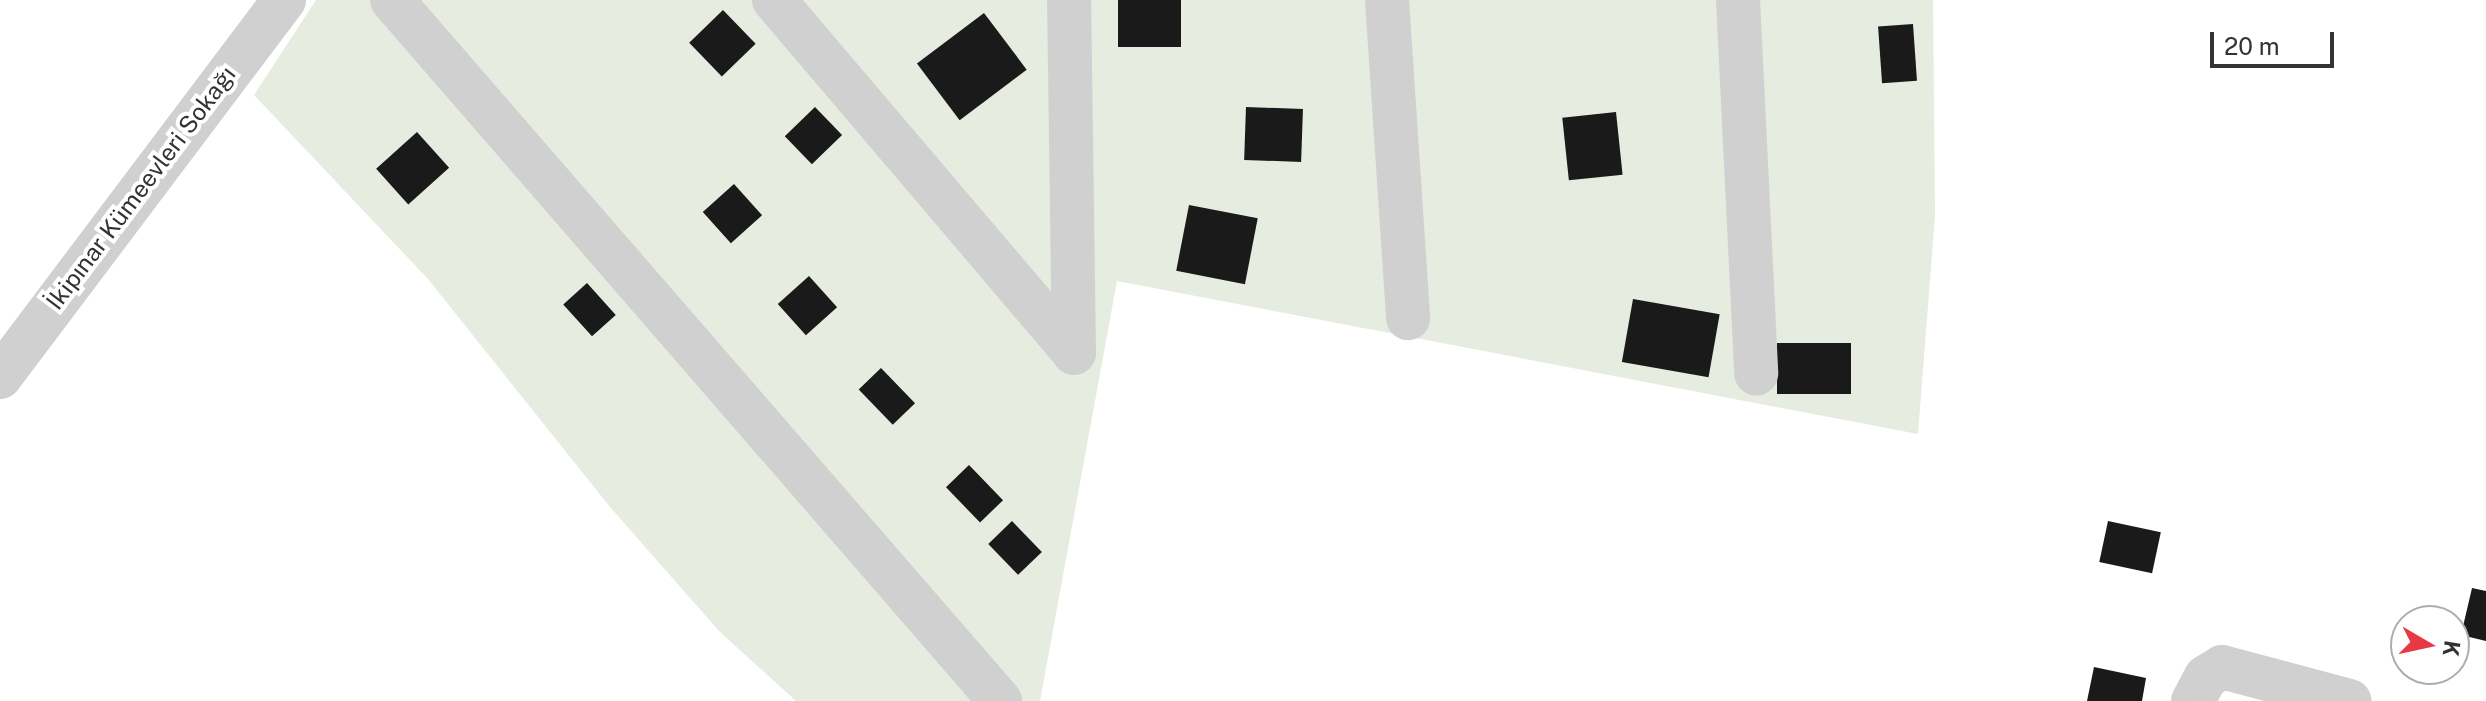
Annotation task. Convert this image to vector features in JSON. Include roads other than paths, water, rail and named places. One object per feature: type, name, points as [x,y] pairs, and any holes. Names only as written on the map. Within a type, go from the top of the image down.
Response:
[{"type":"street","name":"İkipınar Kümeevleri Sokağı","points":[[0,377],[284,0]]},
{"type":"street","points":[[392,0],[1000,701]]},
{"type":"street","points":[[774,0],[1074,353],[1069,0]]},
{"type":"street","points":[[1387,0],[1408,318]]},
{"type":"street","points":[[1738,0],[1756,374]]},
{"type":"street","points":[[2193,701],[2206,677],[2222,667],[2350,701]]}]
